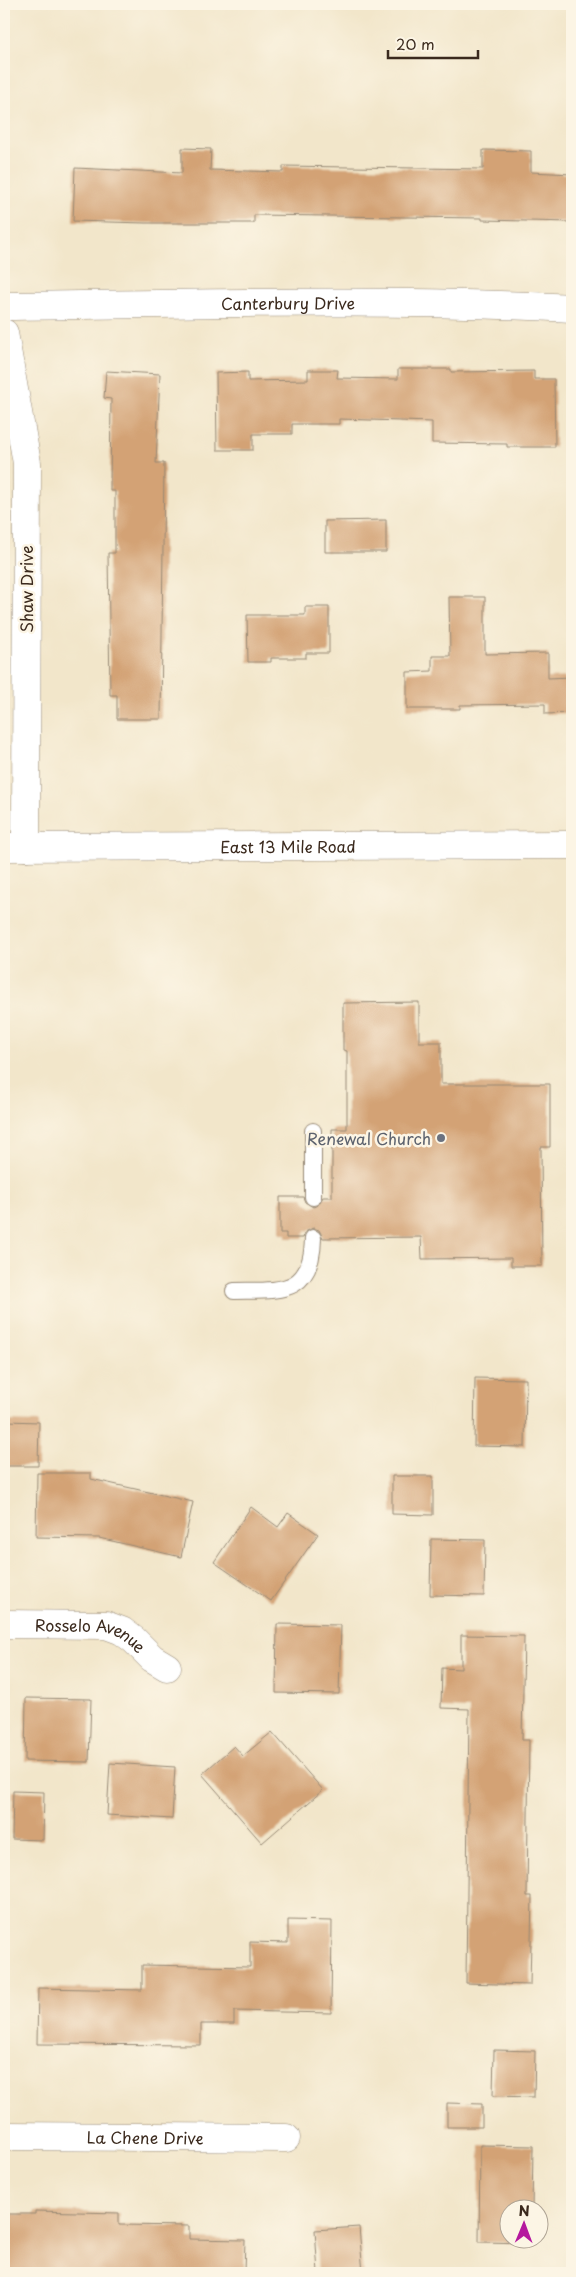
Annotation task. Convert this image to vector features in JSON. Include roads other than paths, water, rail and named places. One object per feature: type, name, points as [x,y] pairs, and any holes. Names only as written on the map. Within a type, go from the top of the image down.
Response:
[{"type":"street","name":"Canterbury Drive","points":[[4,306],[315,302],[495,304],[572,308]]},
{"type":"street","name":"Shaw Drive","points":[[4,333],[27,463],[15,847]]},
{"type":"street","name":"East 13 Mile Road","points":[[15,847],[572,844]]},
{"type":"street","name":"Rosselo Avenue","points":[[4,1624],[106,1625],[122,1631],[152,1658],[167,1667]]},
{"type":"street","name":"La Chene Drive","points":[[4,2136],[286,2138]]},
{"type":"lane","points":[[313,1131],[313,1198]]},
{"type":"lane","points":[[234,1291],[280,1290],[292,1286],[310,1265],[313,1238]]},
{"type":"place","name":"Renewal Church","points":[[441,1138]]}]
